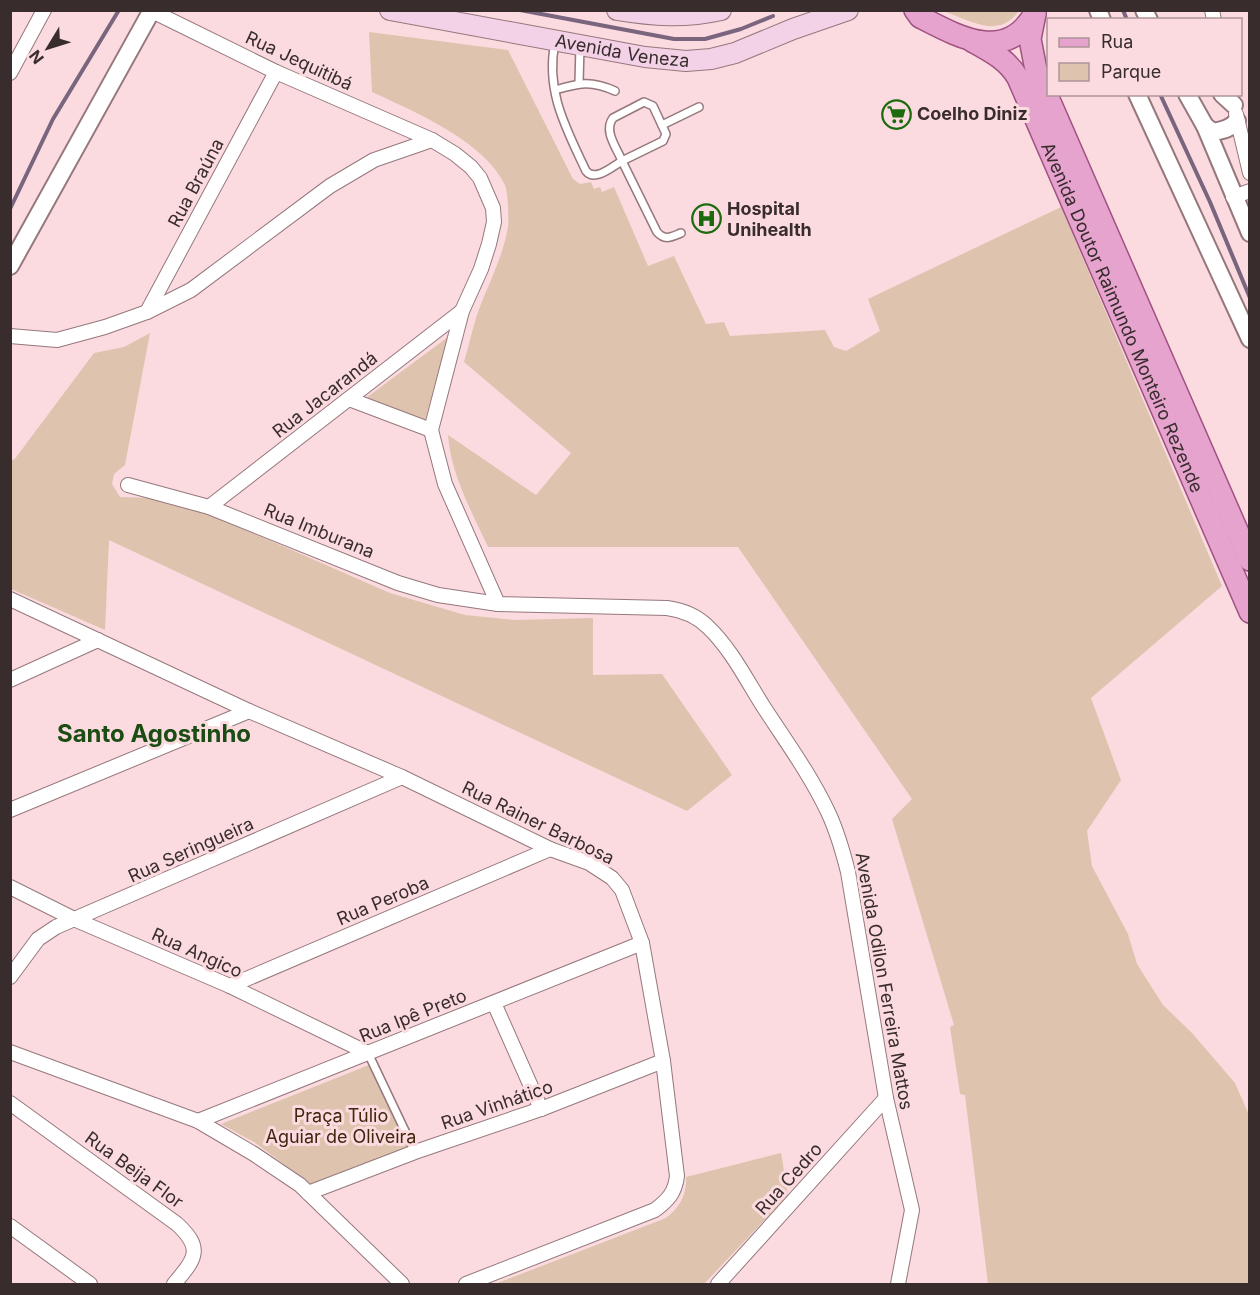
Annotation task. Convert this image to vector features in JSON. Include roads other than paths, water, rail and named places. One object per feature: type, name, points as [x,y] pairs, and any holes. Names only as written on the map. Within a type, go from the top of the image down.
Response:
[{"type":"main road","name":"Avenida Veneza","points":[[390,10],[505,30],[555,42],[645,57],[686,61],[711,59],[735,53],[797,19],[848,10]]},
{"type":"main road","points":[[616,10],[659,17],[680,17],[721,10]]},
{"type":"main road","points":[[972,41],[994,42],[1011,37],[1029,22],[1036,12]]},
{"type":"main road","name":"Avenida Doutor Raimundo Monteiro Rezende","points":[[1036,12],[1030,39],[1039,77],[1047,95]]},
{"type":"main road","name":"Avenida Doutor Raimundo Monteiro Rezende","points":[[913,13],[998,56],[1018,78],[1250,612]]},
{"type":"main road","name":"Avenida Doutor Raimundo Monteiro Rezende","points":[[1047,96],[1250,560]]},
{"type":"street","points":[[10,73],[44,10]]},
{"type":"street","points":[[10,266],[152,10]]},
{"type":"street","name":"Rua Jequitibá","points":[[152,10],[276,72],[432,140]]},
{"type":"street","name":"Rua Braúna","points":[[147,312],[276,72]]},
{"type":"street","points":[[1138,96],[1250,339]]},
{"type":"street","points":[[1188,96],[1241,194],[1250,233]]},
{"type":"street","points":[[1204,126],[1213,132],[1231,128],[1231,104]]},
{"type":"street","points":[[1231,104],[1250,173]]},
{"type":"street","points":[[10,336],[57,340],[105,327],[147,312],[191,290],[330,186],[353,172],[374,160],[432,140],[471,166],[480,178],[493,208],[494,222],[489,243],[481,269],[462,311],[431,430],[445,484],[498,604]]},
{"type":"street","name":"Rua Jacarandá","points":[[208,507],[462,311]]},
{"type":"street","points":[[349,399],[431,430]]},
{"type":"street","name":"Rua Imburana","points":[[128,485],[208,507],[398,583],[438,596],[498,604]]},
{"type":"street","name":"Rua Rainer Barbosa","points":[[10,599],[249,711],[402,777],[550,849],[589,863],[612,878],[622,890],[642,943],[663,1061],[677,1176],[675,1190],[671,1197],[655,1210],[466,1284]]},
{"type":"street","name":"Avenida Odilon Ferreira Mattos","points":[[498,604],[680,610],[707,626],[730,653],[810,778],[828,811],[848,872],[886,1098],[912,1210],[898,1284]]},
{"type":"street","points":[[10,680],[98,640]]},
{"type":"street","points":[[10,810],[249,711]]},
{"type":"street","name":"Rua Seringueira","points":[[10,977],[38,939],[56,927],[402,777]]},
{"type":"street","name":"Rua Peroba","points":[[230,986],[550,849]]},
{"type":"street","name":"Rua Angico","points":[[10,886],[76,920],[230,986],[368,1053]]},
{"type":"street","name":"Rua Ipê Preto","points":[[198,1121],[642,943]]},
{"type":"street","points":[[494,1003],[541,1109]]},
{"type":"street","points":[[10,1052],[198,1121],[300,1185],[402,1284]]},
{"type":"street","name":"Rua Vinhático","points":[[308,1193],[415,1152],[541,1109],[663,1061]]},
{"type":"street","name":"Rua Cedro","points":[[718,1284],[886,1098]]},
{"type":"street","name":"Rua Beija Flor","points":[[10,1103],[189,1235],[194,1245],[192,1260],[174,1284]]},
{"type":"street","points":[[10,1226],[90,1284]]},
{"type":"lane","points":[[555,42],[552,62],[558,108],[589,175],[595,176],[622,161],[663,141],[666,134],[653,106],[644,102],[613,118],[608,129],[622,161],[657,232],[661,237],[667,238],[681,233]]},
{"type":"lane","points":[[579,83],[580,46]]},
{"type":"lane","points":[[555,90],[579,83],[603,85],[615,91]]},
{"type":"lane","points":[[662,124],[699,108]]},
{"type":"lane","points":[[368,1053],[415,1152]]},
{"type":"waterway","points":[[10,209],[53,119],[119,10]]},
{"type":"waterway","points":[[520,10],[674,39],[705,39],[741,29],[773,16]]},
{"type":"waterway","points":[[1123,10],[1126,18]]},
{"type":"waterway","points":[[1161,96],[1210,202],[1250,298]]},
{"type":"place","name":"Coelho Diniz","points":[[896,114]]},
{"type":"place","name":"Hospital Unihealth","points":[[706,219]]},
{"type":"district","name":"Santo Agostinho","points":[[154,734]]},
{"type":"park label","name":"Praça Túlio Aguiar de Oliveira","points":[[341,1126]]}]
